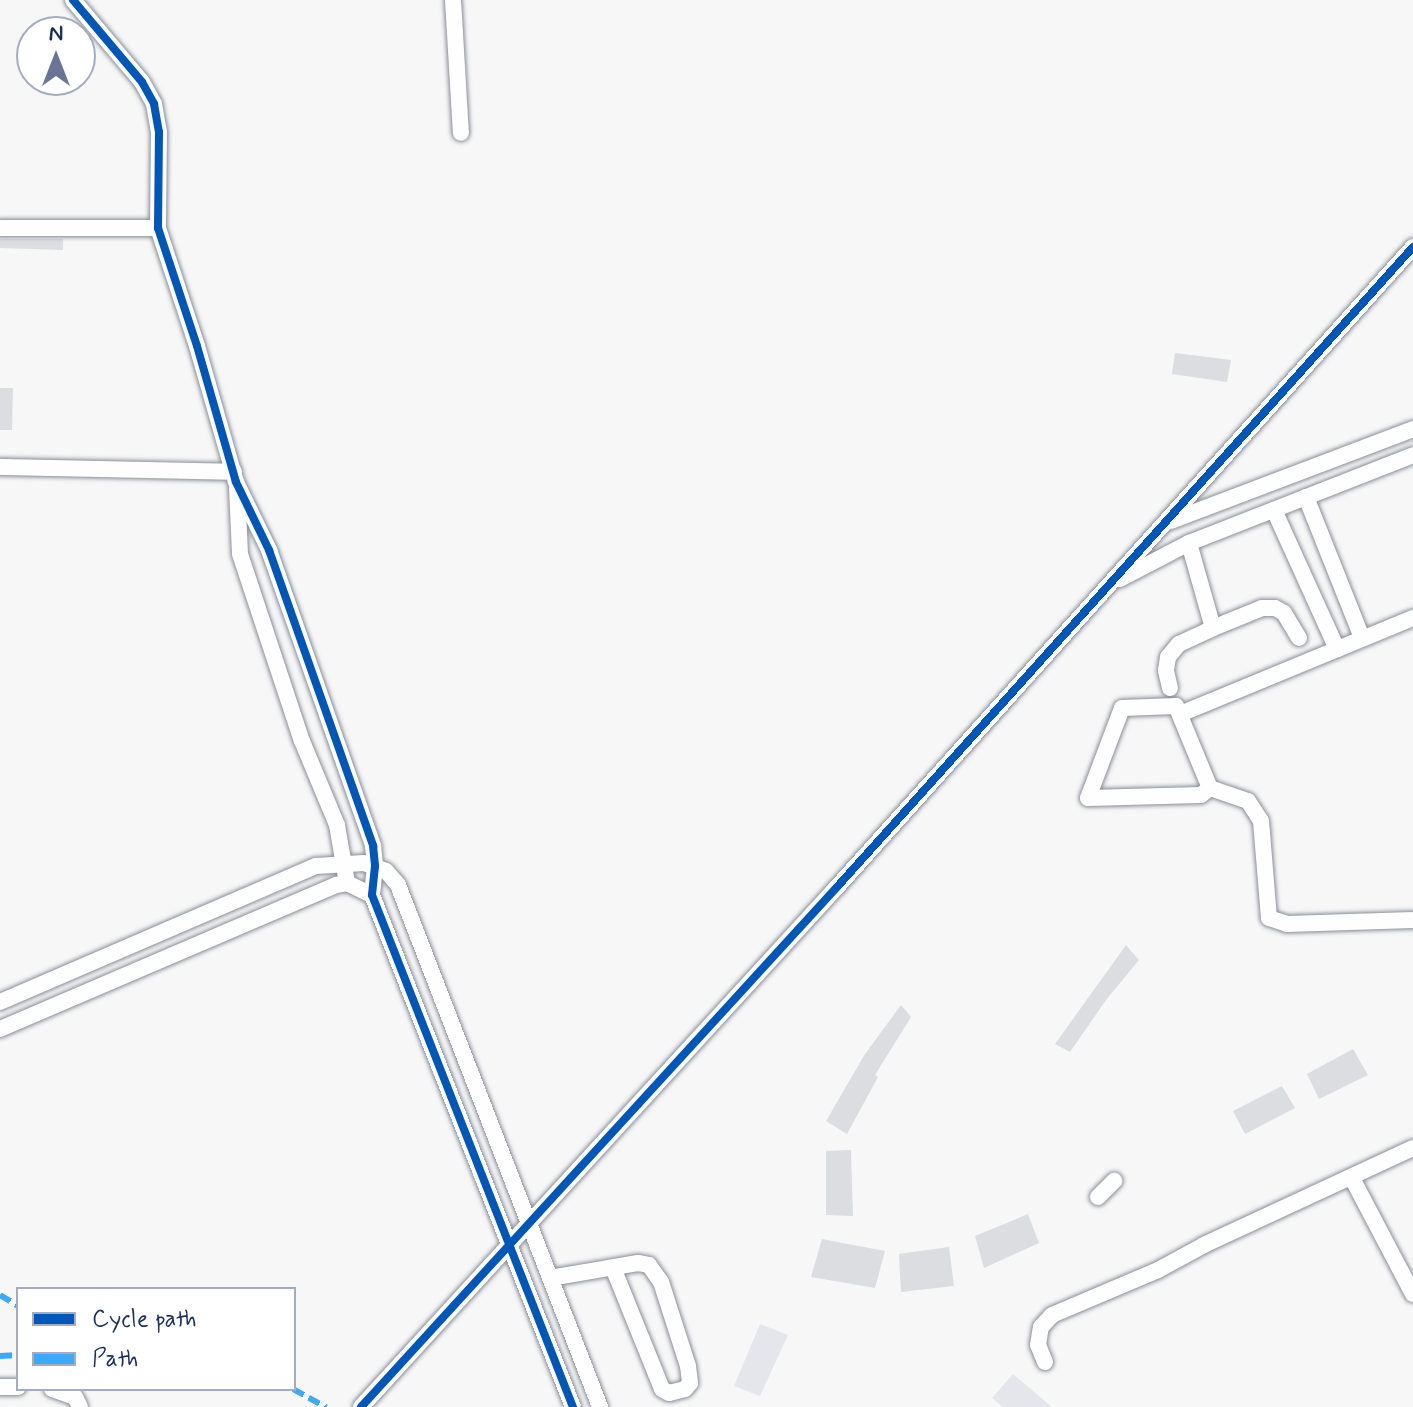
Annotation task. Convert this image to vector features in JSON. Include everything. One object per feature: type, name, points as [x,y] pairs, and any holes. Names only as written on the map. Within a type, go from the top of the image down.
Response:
[{"type":"street","points":[[73,0],[142,82],[154,104],[159,132],[158,228],[235,477],[263,537],[373,846],[375,866],[372,895],[573,1407]]},
{"type":"street","points":[[453,0],[461,133]]},
{"type":"street","points":[[0,228],[158,228]]},
{"type":"street","points":[[361,1407],[1166,523],[1413,247]]},
{"type":"street","points":[[1166,523],[1413,429]]},
{"type":"street","points":[[1110,584],[1189,543],[1413,455]]},
{"type":"street","points":[[0,467],[235,477]]},
{"type":"street","points":[[235,477],[240,554],[290,706],[337,825],[346,862],[347,883]]},
{"type":"street","points":[[1306,497],[1362,638]]},
{"type":"street","points":[[1274,510],[1337,649]]},
{"type":"street","points":[[1189,543],[1213,628]]},
{"type":"street","points":[[1170,688],[1166,670],[1168,657],[1179,644],[1262,608],[1275,608],[1284,613],[1299,638]]},
{"type":"street","points":[[261,619],[289,609]]},
{"type":"street","points":[[1180,714],[1413,618]]},
{"type":"street","points":[[290,706],[305,697],[318,695]]},
{"type":"street","points":[[1210,788],[1201,795],[1088,798],[1122,708],[1176,706],[1210,788],[1248,801],[1261,821],[1269,918],[1287,924],[1413,920]]},
{"type":"street","points":[[316,773],[343,766]]},
{"type":"street","points":[[0,1002],[316,866],[346,862],[375,866],[398,885],[600,1407]]},
{"type":"street","points":[[0,1029],[347,883],[372,895]]},
{"type":"street","points":[[1045,1362],[1038,1345],[1041,1327],[1052,1315],[1413,1148]]},
{"type":"street","points":[[1352,1178],[1413,1294]]},
{"type":"street","points":[[1098,1197],[1114,1181]]},
{"type":"street","points":[[550,1278],[614,1270],[638,1263],[649,1265],[657,1273],[691,1377],[685,1389],[669,1393],[662,1389],[614,1270]]},
{"type":"street","points":[[58,1391],[75,1397],[80,1407]]},
{"type":"shaded area","points":[[760,1324],[788,1335],[760,1396],[734,1386]]},
{"type":"shaded area","points":[[1013,1374],[1052,1407],[1003,1407],[992,1398]]},
{"type":"building","points":[[0,239],[63,239],[63,250],[0,248]]},
{"type":"building","points":[[1175,353],[1231,360],[1227,382],[1172,374]]},
{"type":"building","points":[[0,388],[13,388],[12,430],[0,430]]},
{"type":"building","points":[[1126,945],[1139,960],[1106,1000],[1070,1052],[1055,1044]]},
{"type":"building","points":[[901,1005],[911,1017],[875,1075],[878,1077],[847,1134],[826,1121],[865,1054]]},
{"type":"building","points":[[1353,1049],[1368,1075],[1319,1099],[1307,1074]]},
{"type":"building","points":[[1282,1086],[1295,1108],[1245,1134],[1233,1111]]},
{"type":"building","points":[[851,1150],[853,1216],[826,1215],[826,1151]]},
{"type":"building","points":[[1028,1214],[1039,1243],[984,1268],[975,1236]]},
{"type":"building","points":[[822,1239],[885,1251],[875,1288],[811,1277]]},
{"type":"building","points":[[949,1247],[954,1286],[901,1292],[899,1254]]},
{"type":"marked path","points":[[0,1295],[16,1305]]},
{"type":"marked path","points":[[0,1356],[16,1355]]},
{"type":"marked path","points":[[296,1391],[326,1407]]},
{"type":"cycle path","points":[[73,0],[142,82],[154,104],[159,132],[158,228],[197,346],[236,482],[269,550],[373,846],[375,866],[372,895],[573,1407]]},
{"type":"cycle path","points":[[361,1407],[837,887],[1413,247]]}]
